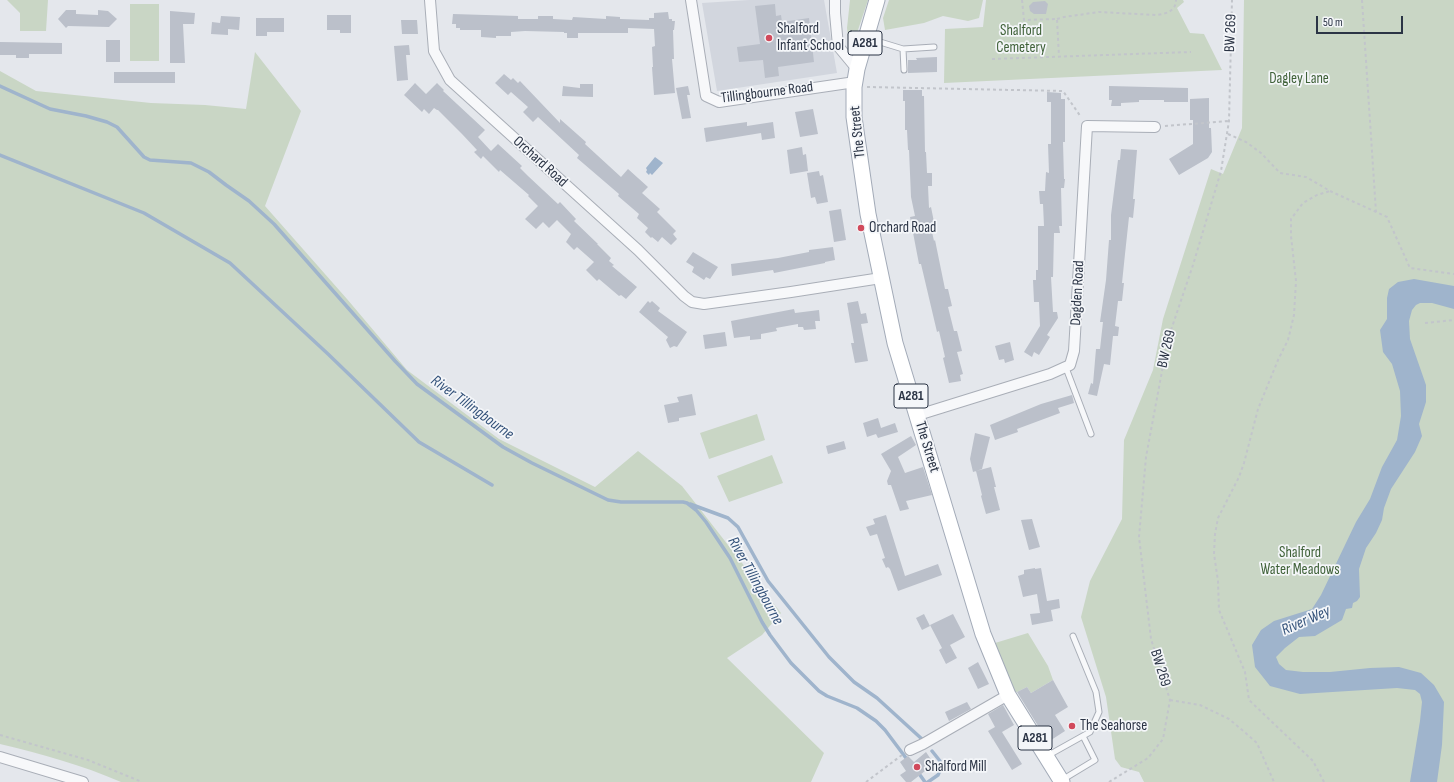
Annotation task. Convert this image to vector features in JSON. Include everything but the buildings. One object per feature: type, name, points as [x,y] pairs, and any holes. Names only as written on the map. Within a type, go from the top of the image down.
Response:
[{"type":"main road","name":"The Street","points":[[877,0],[855,79],[854,117],[868,214],[895,343],[983,634],[1008,695],[1062,782]]},
{"type":"street","name":"Orchard Road","points":[[430,0],[434,51],[450,80],[638,250],[684,296],[692,302],[704,304],[881,278]]},
{"type":"street","name":"Tillingbourne Road","points":[[691,0],[706,96],[719,102],[855,79]]},
{"type":"street","points":[[835,0],[838,46],[855,79]]},
{"type":"street","points":[[1087,126],[1155,127]]},
{"type":"street","name":"Dagden Road","points":[[1066,368],[1070,365],[1074,351],[1087,126]]},
{"type":"street","points":[[918,415],[1066,368]]},
{"type":"street","points":[[910,750],[924,744],[1008,695]]},
{"type":"street","points":[[0,757],[83,782]]},
{"type":"lane","points":[[866,38],[903,49],[934,47]]},
{"type":"lane","points":[[903,49],[904,70]]},
{"type":"lane","points":[[1066,368],[1090,434]]},
{"type":"lane","points":[[1046,756],[1090,732],[1099,712],[1096,692],[1073,636]]},
{"type":"lane","points":[[1062,782],[1095,760],[1083,736]]},
{"type":"path","points":[[1022,0],[1024,20],[1057,19],[1099,12],[1156,15],[1166,14],[1174,9],[1177,3],[1176,0]]},
{"type":"path","name":"BW 269","points":[[1170,700],[1151,639],[1139,537],[1146,457],[1168,340],[1193,265],[1221,171],[1229,121],[1232,0]]},
{"type":"path","points":[[1362,0],[1376,212]]},
{"type":"path","points":[[1057,19],[1059,57]]},
{"type":"path","points":[[992,59],[1191,52]]},
{"type":"path","points":[[855,79],[1063,91],[1087,126]]},
{"type":"path","points":[[1155,127],[1229,121]]},
{"type":"path","points":[[1228,133],[1246,142],[1261,153],[1280,172],[1306,177],[1330,191],[1387,217],[1410,268],[1454,274]]},
{"type":"path","points":[[1324,782],[1313,761],[1249,700],[1245,672],[1219,610],[1218,581],[1214,554],[1215,534],[1218,518],[1239,477],[1258,409],[1288,340],[1294,316],[1296,281],[1291,236],[1291,219],[1303,203],[1317,195],[1330,191]]},
{"type":"path","points":[[1425,323],[1454,320]]},
{"type":"path","points":[[1108,782],[1148,758],[1163,739],[1170,700],[1200,705],[1229,719],[1242,729],[1257,743],[1274,782]]},
{"type":"path","points":[[0,735],[88,760],[142,782]]},
{"type":"path","points":[[866,782],[897,759]]},
{"type":"shaded area","name":"Shalford Infant School","points":[[749,0],[824,0],[837,73],[717,91],[702,3]]},
{"type":"green space","points":[[7,0],[48,0],[46,31],[20,31],[20,13]]},
{"type":"green space","points":[[850,0],[868,0],[850,54],[847,28]]},
{"type":"green space","points":[[889,0],[983,0],[979,18],[968,21],[943,16],[924,23],[885,30],[883,18]]},
{"type":"green space","name":"Shalford Cemetery","points":[[986,0],[1183,0],[1184,2],[1177,8],[1190,33],[1204,34],[1222,70],[944,83],[945,29],[983,27]]},
{"type":"green space","name":"Shalford Water Meadows","points":[[1244,0],[1454,0],[1454,782],[1144,782],[1139,772],[1121,767],[1115,759],[1106,697],[1081,617],[1090,581],[1122,519],[1124,440],[1153,370],[1163,319],[1211,169],[1223,174],[1242,128]]},
{"type":"green space","points":[[130,4],[159,4],[159,61],[130,61]]},
{"type":"green space","points":[[255,52],[301,111],[265,206],[407,370],[499,439],[595,487],[638,451],[682,486],[781,613],[762,635],[727,658],[824,753],[811,782],[121,782],[62,760],[0,744],[0,71],[36,91],[151,103],[205,105],[246,109]]},
{"type":"green space","points":[[757,414],[765,440],[709,459],[700,433]]},
{"type":"green space","points":[[772,455],[783,483],[729,502],[717,476]]},
{"type":"green space","points":[[1028,633],[1048,666],[1053,680],[1031,693],[1027,687],[1015,692],[995,643]]},
{"type":"water","points":[[655,157],[663,163],[652,175],[650,173],[649,175],[646,172],[646,168]]},
{"type":"water","name":"River Wey","points":[[1414,279],[1454,286],[1454,309],[1432,303],[1420,303],[1412,310],[1409,321],[1410,339],[1426,385],[1426,402],[1419,424],[1422,436],[1415,452],[1391,489],[1384,508],[1382,520],[1376,533],[1366,548],[1359,569],[1360,597],[1353,603],[1352,608],[1346,609],[1342,620],[1315,636],[1299,637],[1276,657],[1279,664],[1286,670],[1303,672],[1330,672],[1399,667],[1421,673],[1434,685],[1444,702],[1442,745],[1437,782],[1410,782],[1422,702],[1420,694],[1415,690],[1397,688],[1300,694],[1270,686],[1255,667],[1252,645],[1261,630],[1274,621],[1312,609],[1321,595],[1356,522],[1370,499],[1382,467],[1397,440],[1401,416],[1400,391],[1392,364],[1383,352],[1380,330],[1387,319],[1387,298],[1389,289],[1398,282]]},
{"type":"waterway","name":"River Tillingbourne","points":[[0,86],[50,109],[107,122],[117,127],[144,157],[150,160],[191,163],[209,172],[249,201],[274,224],[417,384],[503,447],[532,463],[608,500],[621,502],[687,503],[696,510],[706,522],[730,558],[762,622],[791,663],[819,691],[827,696],[857,708],[876,721],[885,730],[906,758]]},
{"type":"waterway","points":[[0,155],[144,213],[230,263],[328,354],[419,442],[492,485]]},
{"type":"waterway","points":[[690,504],[728,518],[738,527],[768,581],[829,657],[854,682],[877,698],[923,740]]},
{"type":"waterway","points":[[928,782],[938,775],[941,768],[940,761],[932,751]]},
{"type":"waterway","name":"River Tillingbourne","points":[[920,775],[925,782]]},
{"type":"place","name":"Shalford Infant School","points":[[769,38]]},
{"type":"place","name":"Orchard Road","points":[[861,228]]},
{"type":"place","name":"The Seahorse","points":[[1072,726]]},
{"type":"place","name":"Shalford Mill","points":[[917,767]]},
{"type":"park label","name":"Dagley Lane","points":[[1299,79]]}]
